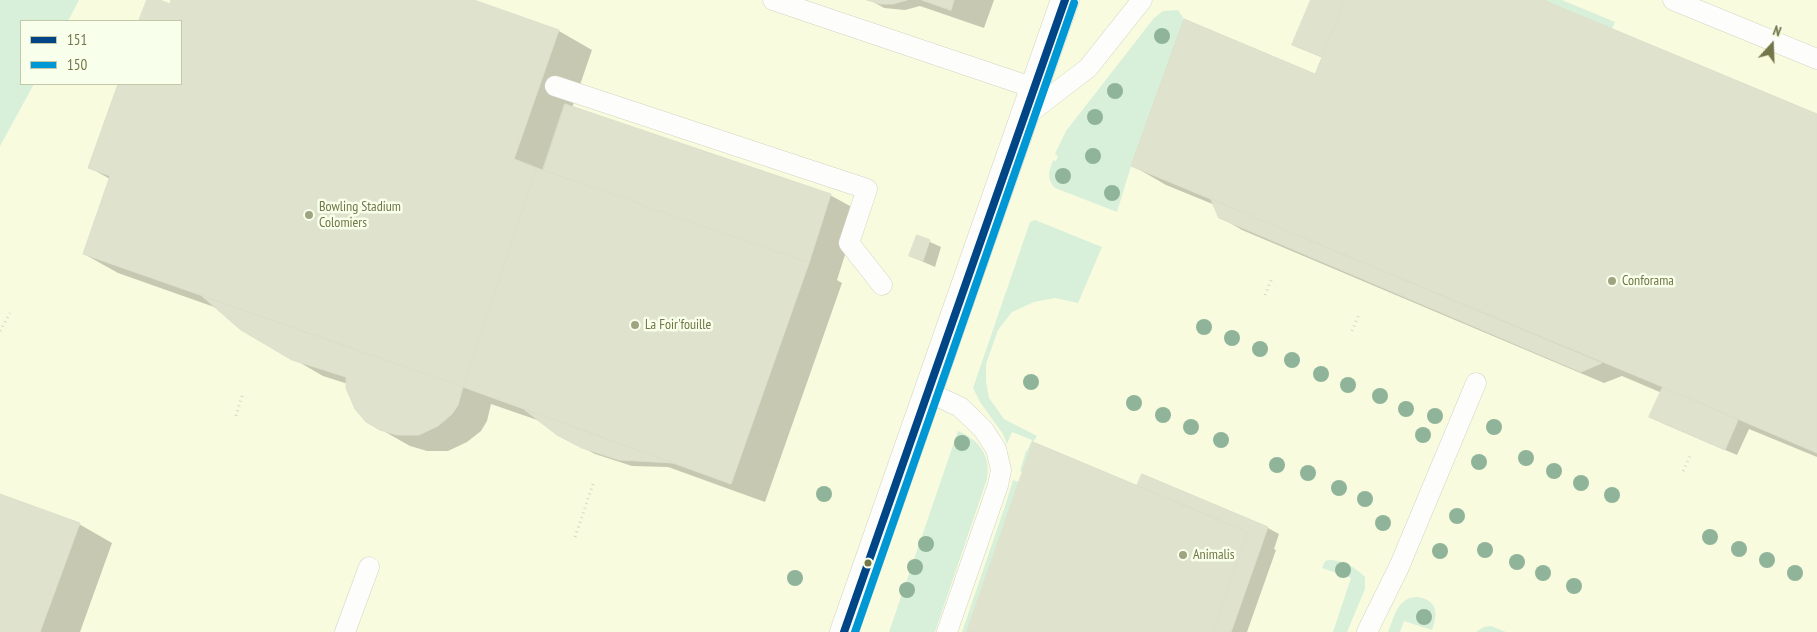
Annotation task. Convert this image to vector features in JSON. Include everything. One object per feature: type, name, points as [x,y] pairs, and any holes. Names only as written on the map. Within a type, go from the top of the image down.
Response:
[{"type":"street","points":[[844,632],[1065,0]]},
{"type":"lane","points":[[773,0],[1034,88]]},
{"type":"lane","points":[[1024,117],[1088,68],[1142,0]]},
{"type":"lane","points":[[1673,0],[1817,59]]},
{"type":"lane","points":[[555,86],[867,189],[849,243],[882,285]]},
{"type":"lane","points":[[1367,632],[1398,568],[1476,383]]},
{"type":"lane","points":[[928,392],[960,407],[982,429],[996,449],[1001,470],[998,485],[947,632]]},
{"type":"lane","points":[[345,632],[369,567]]},
{"type":"path","points":[[1265,295],[1272,278]]},
{"type":"path","points":[[0,331],[10,313]]},
{"type":"path","points":[[1352,331],[1359,314]]},
{"type":"path","points":[[236,416],[243,393]]},
{"type":"path","points":[[1683,471],[1691,454]]},
{"type":"path","points":[[575,537],[593,484]]},
{"type":"shaded area","points":[[0,0],[79,0],[69,20],[20,20],[20,85],[33,85],[0,146]]},
{"type":"shaded area","points":[[79,0],[1817,0],[1817,632],[0,632],[0,146],[33,85],[182,85],[182,20],[69,20]]},
{"type":"shaded area","points":[[1543,0],[1562,0],[1615,22],[1612,29]]},
{"type":"shaded area","points":[[1178,10],[1184,19],[1131,166],[1117,212],[1055,188],[1049,178],[1050,171],[1053,160],[1056,161],[1058,156],[1055,154],[1066,131],[1154,18],[1163,11]]},
{"type":"shaded area","points":[[1035,220],[1102,247],[1078,303],[1055,298],[1034,302],[1012,312],[998,330],[986,364],[989,398],[1004,419],[1037,436],[1033,442],[1023,472],[1020,471],[1026,451],[1032,440],[1012,432],[1007,444],[1003,434],[980,402],[973,388],[1030,222]]},
{"type":"shaded area","points":[[958,431],[972,439],[982,449],[987,463],[987,479],[935,632],[889,632]]},
{"type":"shaded area","points":[[1013,480],[1019,482],[967,632],[962,632],[1006,503]]},
{"type":"shaded area","points":[[1325,561],[1339,561],[1348,565],[1365,577],[1365,589],[1347,632],[1333,632],[1351,578],[1322,568]]},
{"type":"shaded area","points":[[1418,597],[1429,601],[1435,609],[1432,630],[1404,621],[1400,632],[1388,632],[1401,604],[1405,600]]},
{"type":"shaded area","points":[[1491,626],[1506,632],[1476,632],[1484,627]]},
{"type":"building","name":"Bowling Stadium Colomiers","points":[[147,0],[160,0],[170,4],[171,0],[474,0],[559,30],[514,159],[537,168],[463,387],[83,254],[110,176],[88,168],[118,85],[182,85],[182,20],[139,20]]},
{"type":"building","points":[[867,0],[907,0],[893,4],[881,4]]},
{"type":"building","points":[[922,0],[954,0],[951,10]]},
{"type":"building","points":[[1311,0],[1345,0],[1322,57],[1292,45]]},
{"type":"building","name":"Conforama","points":[[1345,0],[1543,0],[1817,114],[1817,453],[1131,166],[1184,19],[1315,74]]},
{"type":"building","points":[[565,104],[831,194],[809,263],[543,170]]},
{"type":"building","name":"La Foir'fouille","points":[[537,168],[809,263],[731,484],[463,387]]},
{"type":"building","points":[[1211,199],[1602,363],[1581,372],[1219,218]]},
{"type":"building","points":[[917,235],[930,240],[923,261],[909,256]]},
{"type":"building","points":[[202,296],[463,387],[458,405],[452,414],[438,426],[419,435],[397,435],[380,430],[366,422],[355,409],[346,388],[346,377],[292,360],[241,330]]},
{"type":"building","points":[[1663,387],[1738,420],[1725,450],[1649,417]]},
{"type":"building","points":[[525,410],[673,463],[619,460],[582,448],[557,435]]},
{"type":"building","points":[[1033,442],[1248,532],[1213,632],[967,632]]},
{"type":"building","points":[[1142,474],[1268,527],[1231,632],[1213,632],[1248,532],[1137,486]]},
{"type":"building","points":[[0,494],[80,523],[40,632],[0,632]]},
{"type":"transit line","name":"151","points":[[844,632],[1065,0]]},
{"type":"transit line","name":"150","points":[[855,632],[1074,3]]},
{"type":"place","name":"Bowling Stadium Colomiers","points":[[309,215]]},
{"type":"place","name":"Conforama","points":[[1612,281]]},
{"type":"place","name":"La Foir'fouille","points":[[635,325]]},
{"type":"place","name":"Animalis","points":[[1183,555]]}]
